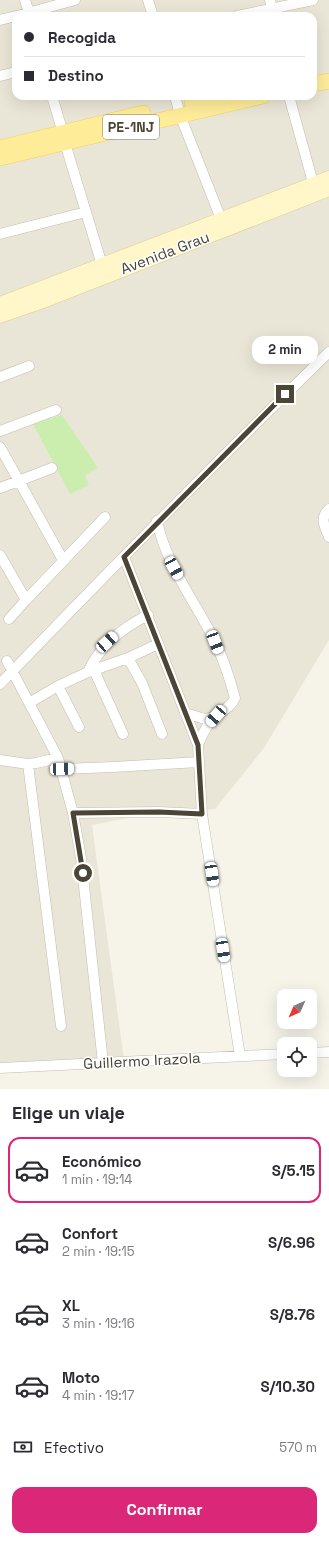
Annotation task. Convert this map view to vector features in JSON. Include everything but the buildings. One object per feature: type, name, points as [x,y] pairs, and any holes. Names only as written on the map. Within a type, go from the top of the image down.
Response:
[{"type":"main road","points":[[317,73],[329,70]]},
{"type":"main road","points":[[317,83],[329,81]]},
{"type":"main road","name":"PE-1NJ","points":[[0,158],[64,138],[199,100]]},
{"type":"main road","name":"PE-1NJ","points":[[178,105],[225,100]]},
{"type":"main road","name":"PE-1NJ","points":[[0,148],[64,138]]},
{"type":"street","points":[[25,0],[28,12]]},
{"type":"street","points":[[38,12],[74,0]]},
{"type":"street","points":[[148,0],[151,12]]},
{"type":"street","points":[[254,12],[313,0]]},
{"type":"street","points":[[0,20],[12,17]]},
{"type":"street","points":[[0,76],[12,73]]},
{"type":"street","points":[[53,100],[102,265]]},
{"type":"street","points":[[290,100],[319,189]]},
{"type":"street","points":[[178,105],[223,224]]},
{"type":"street","name":"Avenida Grau","points":[[0,304],[102,265],[223,224],[319,189],[329,178]]},
{"type":"street","points":[[0,234],[86,212]]},
{"type":"street","name":"Avenida Grau","points":[[0,316],[43,301],[223,224]]},
{"type":"street","points":[[0,684],[158,521],[329,352]]},
{"type":"street","points":[[0,378],[29,366]]},
{"type":"street","points":[[0,431],[56,410]]},
{"type":"street","points":[[0,447],[18,482],[64,560]]},
{"type":"street","points":[[0,488],[52,468]]},
{"type":"street","points":[[329,509],[324,514],[323,519],[329,537]]},
{"type":"street","points":[[9,619],[105,517]]},
{"type":"street","points":[[158,521],[161,537],[174,568],[215,642],[235,698],[233,703],[216,716],[207,726],[198,745]]},
{"type":"street","points":[[0,556],[26,600]]},
{"type":"street","points":[[124,557],[198,745],[202,814],[240,1056]]},
{"type":"street","points":[[91,671],[107,642],[119,632],[148,615]]},
{"type":"street","points":[[29,702],[58,686],[91,671],[128,658],[158,644]]},
{"type":"street","points":[[3,657],[13,671],[58,758],[73,813],[81,858],[103,1063]]},
{"type":"street","points":[[128,658],[142,683],[162,734]]},
{"type":"street","points":[[91,671],[123,734]]},
{"type":"street","points":[[58,686],[79,727]]},
{"type":"street","points":[[185,714],[205,719],[216,716]]},
{"type":"street","points":[[0,760],[28,764],[58,758]]},
{"type":"street","points":[[62,769],[199,762]]},
{"type":"street","points":[[28,764],[61,1026]]},
{"type":"street","points":[[73,813],[159,812],[202,814]]},
{"type":"street","points":[[317,1053],[329,1052]]},
{"type":"street","name":"Guillermo Irazola","points":[[0,1068],[277,1054]]},
{"type":"shaded area","points":[[0,0],[329,0],[329,640],[264,748],[215,809],[133,817],[92,825],[124,1060],[0,1066]]},
{"type":"green space","points":[[62,415],[98,468],[85,475],[89,485],[70,494],[33,424]]},
{"type":"route","points":[[83,873],[73,813],[159,812],[202,814],[198,745],[124,557],[285,394]]}]
